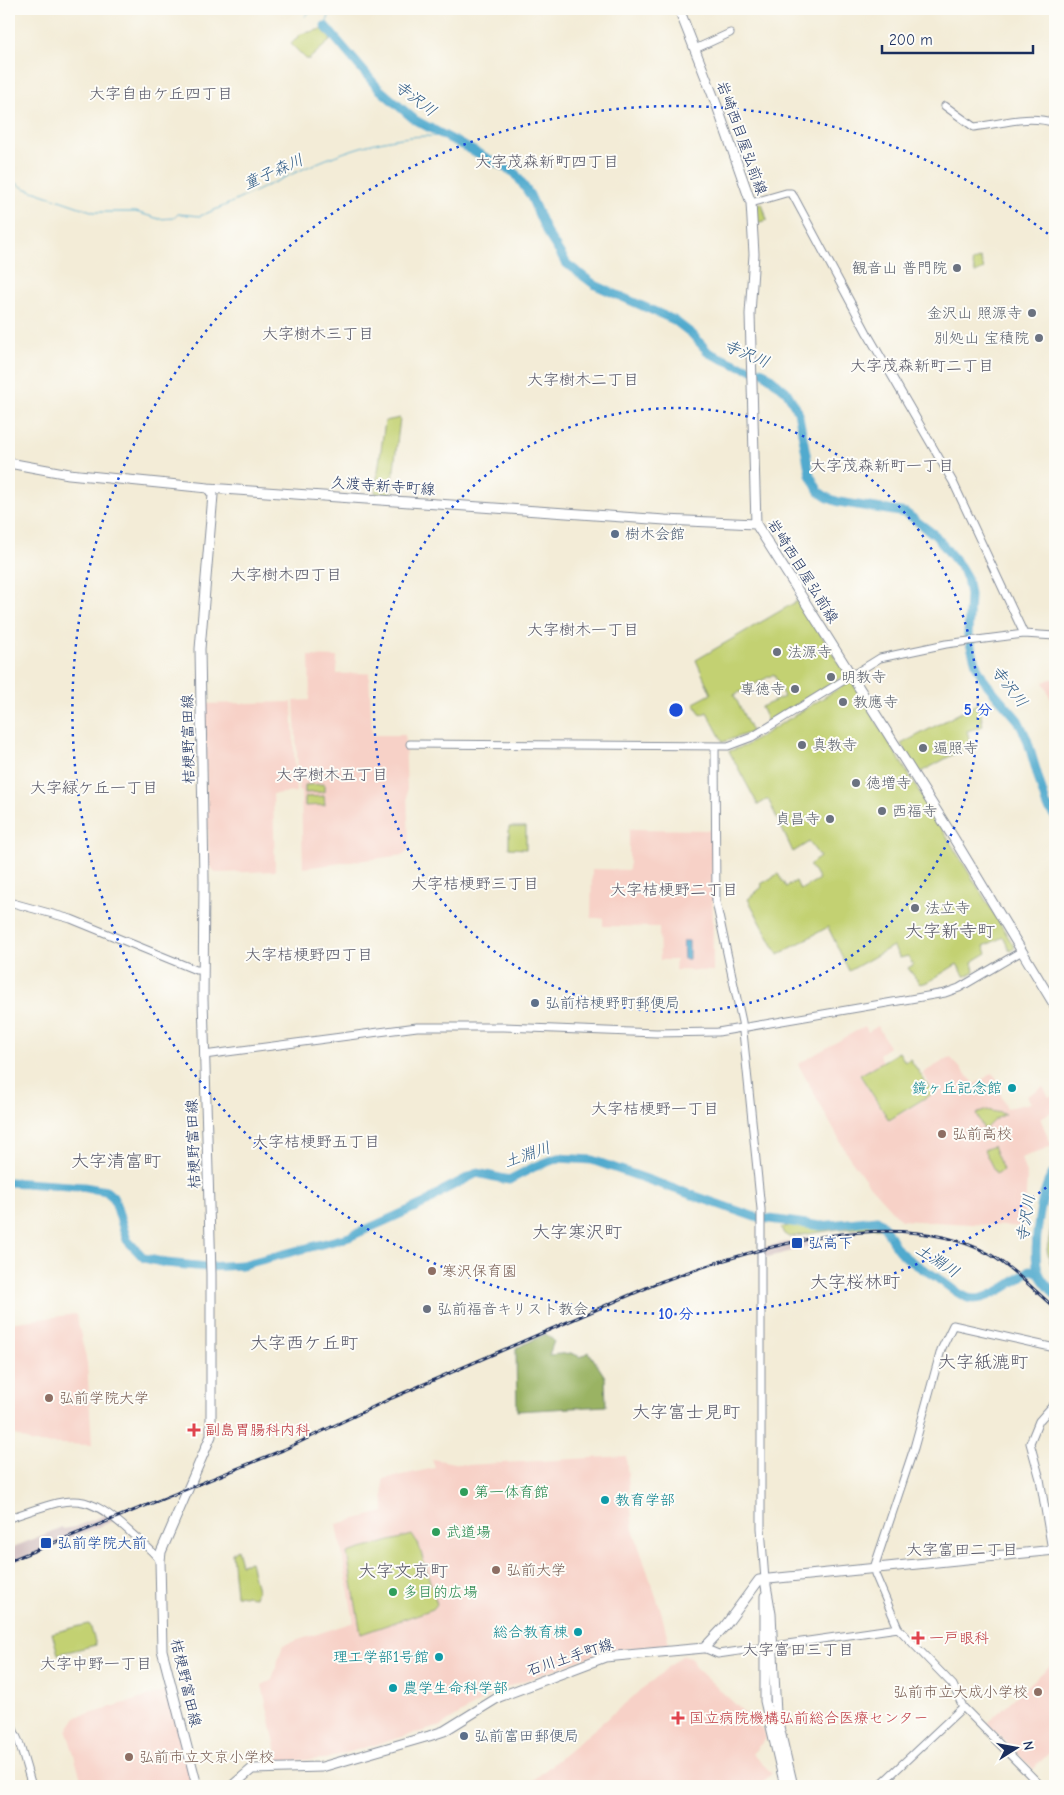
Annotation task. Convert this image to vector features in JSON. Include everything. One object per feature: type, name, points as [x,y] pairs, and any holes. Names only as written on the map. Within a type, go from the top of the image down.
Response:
[{"type":"main road","name":"岩崎西目屋弘前線","points":[[679,9],[751,203],[754,243],[750,314],[756,524],[1055,1006]]},
{"type":"main road","name":"久渡寺新寺町線","points":[[9,463],[69,474],[208,488],[665,520],[756,524]]},
{"type":"main road","name":"桔梗野富田線","points":[[197,1786],[162,1650],[160,1561],[161,1552],[212,1436],[211,1270],[204,1055],[204,880],[200,646],[213,495],[208,488]]},
{"type":"main road","points":[[704,1648],[725,1626],[759,1580],[1054,1550]]},
{"type":"main road","points":[[766,1580],[769,1646],[776,1714],[794,1786]]},
{"type":"main road","points":[[769,1646],[765,1701],[785,1786]]},
{"type":"main road","name":"石川土手町線","points":[[232,1786],[252,1769],[322,1766],[430,1736],[444,1731],[499,1697],[606,1656],[704,1648]]},
{"type":"street","points":[[695,49],[730,33]]},
{"type":"street","points":[[945,106],[974,127],[1026,118],[1041,119],[1055,123]]},
{"type":"street","points":[[751,203],[786,193],[791,193],[794,197],[867,334],[953,482],[1024,634]]},
{"type":"street","points":[[410,744],[715,748],[742,742],[880,658],[1024,634],[1055,636]]},
{"type":"street","points":[[715,748],[716,902],[743,1028],[761,1212],[761,1528],[766,1580]]},
{"type":"street","points":[[9,902],[71,920],[196,970],[203,970]]},
{"type":"street","points":[[204,1055],[442,1025],[656,1033],[718,1032],[951,991],[1022,951]]},
{"type":"street","points":[[1041,1786],[963,1707],[953,1685],[898,1628],[874,1568],[914,1448],[940,1350],[953,1326],[1055,1348]]},
{"type":"street","points":[[1054,1550],[1040,1480],[1030,1443],[1039,1421],[1055,1403]]},
{"type":"street","points":[[9,1518],[64,1501],[78,1500],[94,1504],[125,1527],[160,1561]]},
{"type":"street","points":[[704,1648],[718,1654],[898,1628]]},
{"type":"street","points":[[879,1786],[963,1707]]},
{"type":"street","points":[[9,1720],[19,1742],[32,1786]]},
{"type":"shaded area","points":[[309,656],[337,657],[337,674],[369,673],[372,735],[405,735],[409,848],[404,855],[303,868],[301,792],[299,792],[294,701],[310,700]]},
{"type":"shaded area","points":[[1055,679],[1055,708],[1043,682]]},
{"type":"shaded area","points":[[292,702],[296,792],[273,794],[275,871],[216,873],[209,865],[204,704]]},
{"type":"shaded area","points":[[629,829],[712,830],[713,971],[675,970],[676,960],[660,960],[659,927],[603,926],[603,918],[591,918],[592,869],[629,870]]},
{"type":"shaded area","name":"弘前高校","points":[[865,1026],[868,1032],[878,1026],[889,1047],[879,1054],[884,1063],[859,1075],[889,1121],[934,1093],[923,1073],[950,1057],[975,1084],[993,1073],[999,1083],[996,1085],[1007,1108],[1031,1103],[1027,1096],[1043,1087],[1049,1097],[1055,1095],[1055,1110],[1040,1118],[1052,1146],[1021,1158],[1027,1177],[1024,1227],[901,1220],[870,1186],[847,1154],[798,1064]]},
{"type":"shaded area","name":"弘高下","points":[[814,1236],[816,1245],[764,1258],[764,1247]]},
{"type":"shaded area","name":"弘前学院大学","points":[[76,1314],[87,1363],[92,1445],[33,1443],[9,1432],[9,1323]]},
{"type":"shaded area","name":"弘前大学","points":[[626,1456],[633,1530],[661,1611],[669,1644],[604,1651],[497,1691],[441,1726],[325,1759],[279,1761],[262,1685],[272,1680],[283,1645],[354,1622],[337,1524],[384,1512],[383,1479],[435,1468],[432,1459],[467,1465]]},
{"type":"shaded area","name":"弘前学院大前","points":[[105,1515],[113,1521],[9,1564],[9,1549],[62,1527],[63,1529],[75,1527]]},
{"type":"shaded area","name":"国立病院機構弘前総合医療センター","points":[[683,1655],[691,1657],[695,1667],[764,1731],[766,1738],[752,1754],[772,1773],[760,1786],[534,1786],[530,1783]]},
{"type":"shaded area","name":"弘前市立大成小学校","points":[[1055,1661],[1055,1747],[1033,1769],[987,1723]]},
{"type":"shaded area","name":"弘前市立文京小学校","points":[[168,1691],[191,1783],[180,1786],[83,1786],[67,1731],[76,1717]]},
{"type":"green space","points":[[322,29],[331,40],[309,59],[306,59],[291,44],[301,34]]},
{"type":"green space","points":[[762,203],[767,220],[757,223],[755,210],[758,204]]},
{"type":"green space","points":[[980,258],[984,269],[975,273],[972,262]]},
{"type":"green space","points":[[400,418],[391,494],[375,493],[385,421]]},
{"type":"green space","points":[[799,600],[846,675],[768,722],[761,707],[784,697],[774,674],[734,695],[752,732],[723,742],[707,712],[701,715],[694,703],[711,694],[696,660]]},
{"type":"green space","points":[[849,682],[852,682],[1015,948],[1010,951],[1003,937],[984,946],[987,953],[972,962],[974,971],[965,977],[957,964],[928,982],[920,984],[908,968],[913,965],[908,956],[900,958],[893,946],[849,971],[828,927],[778,955],[748,899],[762,887],[761,884],[778,874],[786,887],[796,881],[800,890],[819,879],[809,865],[820,857],[809,842],[793,852],[768,799],[758,805],[729,751],[745,746]]},
{"type":"green space","points":[[979,703],[983,726],[967,731],[971,745],[919,773],[901,744]]},
{"type":"green space","points":[[324,784],[324,792],[305,793],[305,785]]},
{"type":"green space","points":[[324,796],[325,805],[305,806],[305,797]]},
{"type":"green space","points":[[509,827],[526,827],[526,849],[509,848]]},
{"type":"green space","points":[[899,1052],[905,1062],[910,1059],[933,1093],[889,1120],[860,1075]]},
{"type":"green space","points":[[987,1110],[1005,1114],[994,1120],[984,1130],[976,1114]]},
{"type":"green space","points":[[993,1146],[1003,1170],[996,1174],[984,1150]]},
{"type":"green space","points":[[1055,1205],[1055,1264],[1051,1265],[1047,1250]]},
{"type":"green space","points":[[867,1224],[879,1226],[880,1228],[839,1229],[789,1237],[784,1234],[781,1228],[791,1225],[824,1228]]},
{"type":"green space","points":[[546,1334],[554,1341],[549,1355],[571,1353],[581,1357],[589,1352],[605,1377],[606,1406],[517,1411],[516,1348]]},
{"type":"green space","name":"多目的広場","points":[[412,1535],[419,1546],[437,1604],[433,1609],[361,1634],[347,1553]]},
{"type":"green space","points":[[237,1549],[241,1564],[250,1562],[257,1590],[255,1597],[236,1595],[232,1553]]},
{"type":"green space","points":[[90,1625],[96,1645],[58,1654],[52,1633]]},
{"type":"water","points":[[683,941],[689,941],[689,959],[684,959]]},
{"type":"waterway","points":[[305,16],[313,9]]},
{"type":"waterway","name":"寺沢川","points":[[325,26],[332,9]]},
{"type":"waterway","name":"寺沢川","points":[[325,26],[378,88],[415,120],[515,173],[530,195],[547,233],[567,264],[595,285],[674,320],[692,334],[709,353],[737,365],[763,372],[786,391],[798,411],[810,475],[819,492],[839,502],[906,513],[935,535],[960,566],[967,578],[970,595],[968,636],[977,667],[986,683],[1018,720],[1027,739],[1046,804],[1055,817]]},
{"type":"waterway","name":"童子森川","points":[[9,179],[24,188],[94,212],[136,212],[159,219],[174,218],[178,214],[200,216],[300,170],[357,148],[386,141],[416,137],[446,137]]},
{"type":"waterway","name":"土淵川","points":[[9,1182],[84,1187],[106,1191],[114,1198],[127,1240],[144,1258],[166,1263],[207,1267],[242,1265],[349,1237],[427,1202],[444,1190],[477,1173],[509,1180],[534,1167],[558,1158],[592,1160],[755,1217],[821,1226],[877,1220],[884,1226],[903,1255],[968,1298],[983,1298],[1009,1285],[1030,1270],[1038,1272]]},
{"type":"waterway","name":"寺沢川","points":[[1055,1171],[1045,1190],[1039,1220],[1036,1251],[1039,1273],[1055,1295]]},
{"type":"railway","points":[[9,1561],[283,1450],[392,1398],[660,1282],[738,1256],[781,1245],[826,1236],[870,1232],[913,1232],[954,1240],[991,1255],[1000,1261],[1055,1308]]},
{"type":"place","name":"観音山 普門院","points":[[957,268]]},
{"type":"place","name":"金沢山 照源寺","points":[[1032,313]]},
{"type":"place","name":"別処山 宝積院","points":[[1039,338]]},
{"type":"place","name":"樹木会館","points":[[615,534]]},
{"type":"place","name":"法源寺","points":[[777,652]]},
{"type":"place","name":"明教寺","points":[[831,677]]},
{"type":"place","name":"専徳寺","points":[[795,689]]},
{"type":"place","name":"教應寺","points":[[843,702]]},
{"type":"place","name":"真教寺","points":[[802,745]]},
{"type":"place","name":"遍照寺","points":[[923,748]]},
{"type":"place","name":"徳増寺","points":[[856,783]]},
{"type":"place","name":"西福寺","points":[[882,811]]},
{"type":"place","name":"貞昌寺","points":[[830,819]]},
{"type":"place","name":"法立寺","points":[[915,908]]},
{"type":"place","name":"弘前桔梗野町郵便局","points":[[535,1003]]},
{"type":"place","name":"鏡ヶ丘記念館","points":[[1012,1088]]},
{"type":"place","name":"弘前高校","points":[[942,1134]]},
{"type":"place","name":"弘高下","points":[[797,1243]]},
{"type":"place","name":"寒沢保育園","points":[[432,1271]]},
{"type":"place","name":"弘前福音キリスト教会","points":[[427,1309]]},
{"type":"place","name":"弘前学院大学","points":[[49,1398]]},
{"type":"place","name":"副島胃腸科内科","points":[[194,1430]]},
{"type":"place","name":"第一体育館","points":[[464,1492]]},
{"type":"place","name":"教育学部","points":[[605,1500]]},
{"type":"place","name":"武道場","points":[[436,1532]]},
{"type":"place","name":"弘前学院大前","points":[[46,1543]]},
{"type":"place","name":"弘前大学","points":[[496,1570]]},
{"type":"place","name":"多目的広場","points":[[393,1592]]},
{"type":"place","name":"総合教育棟","points":[[578,1632]]},
{"type":"place","name":"一戸眼科","points":[[918,1638]]},
{"type":"place","name":"理工学部1号館","points":[[439,1657]]},
{"type":"place","name":"農学生命科学部","points":[[393,1688]]},
{"type":"place","name":"弘前市立大成小学校","points":[[1038,1692]]},
{"type":"place","name":"国立病院機構弘前総合医療センター","points":[[678,1718]]},
{"type":"place","name":"弘前富田郵便局","points":[[464,1736]]},
{"type":"place","name":"弘前市立文京小学校","points":[[129,1757]]},
{"type":"district","name":"大字自由ケ丘四丁目","points":[[161,93]]},
{"type":"district","name":"大字茂森新町四丁目","points":[[547,161]]},
{"type":"district","name":"大字樹木三丁目","points":[[318,333]]},
{"type":"district","name":"大字茂森新町二丁目","points":[[922,365]]},
{"type":"district","name":"大字樹木二丁目","points":[[583,379]]},
{"type":"district","name":"大字茂森新町一丁目","points":[[882,465]]},
{"type":"district","name":"大字樹木四丁目","points":[[286,574]]},
{"type":"district","name":"大字樹木一丁目","points":[[583,629]]},
{"type":"district","name":"大字樹木五丁目","points":[[332,774]]},
{"type":"district","name":"大字緑ケ丘一丁目","points":[[94,787]]},
{"type":"district","name":"大字桔梗野三丁目","points":[[475,883]]},
{"type":"district","name":"大字桔梗野二丁目","points":[[674,889]]},
{"type":"district","name":"大字新寺町","points":[[950,931]]},
{"type":"district","name":"大字桔梗野四丁目","points":[[309,954]]},
{"type":"district","name":"大字桔梗野一丁目","points":[[655,1108]]},
{"type":"district","name":"大字桔梗野五丁目","points":[[316,1141]]},
{"type":"district","name":"大字清富町","points":[[116,1161]]},
{"type":"district","name":"大字寒沢町","points":[[577,1232]]},
{"type":"district","name":"大字桜林町","points":[[855,1282]]},
{"type":"district","name":"大字西ケ丘町","points":[[304,1343]]},
{"type":"district","name":"大字紙漉町","points":[[983,1362]]},
{"type":"district","name":"大字富士見町","points":[[686,1412]]},
{"type":"district","name":"大字富田二丁目","points":[[962,1549]]},
{"type":"district","name":"大字文京町","points":[[403,1571]]},
{"type":"district","name":"大字富田三丁目","points":[[798,1649]]},
{"type":"district","name":"大字中野一丁目","points":[[96,1663]]}]
